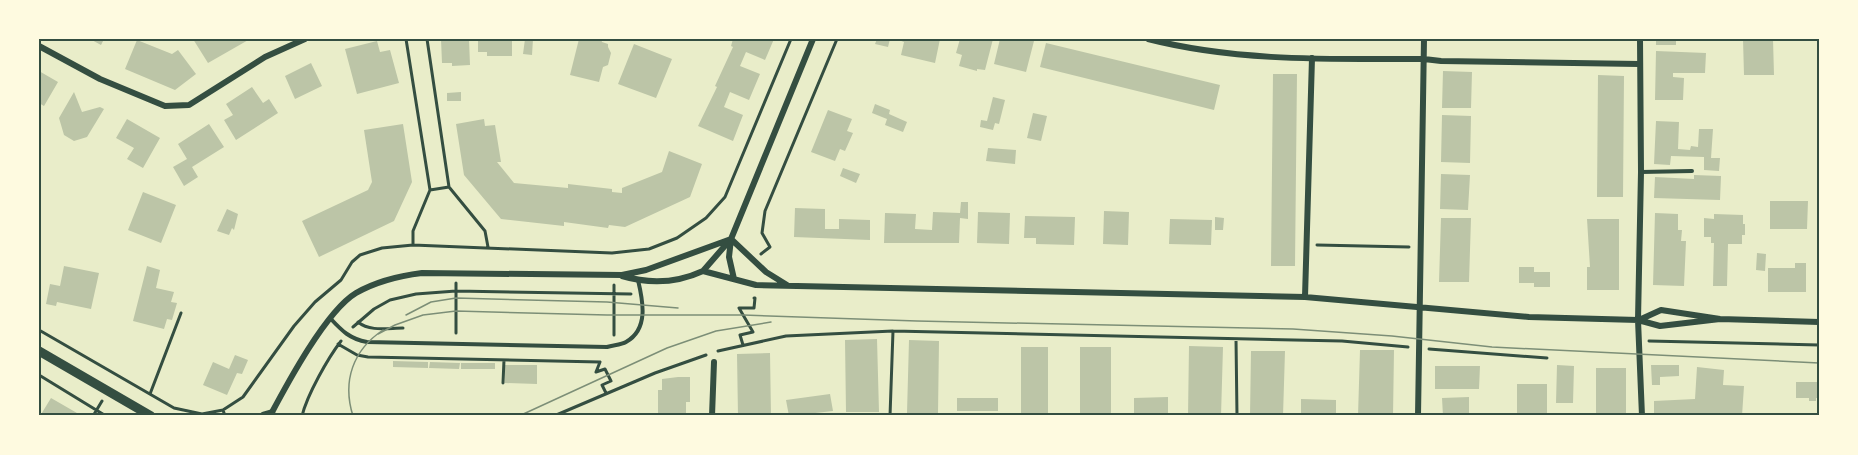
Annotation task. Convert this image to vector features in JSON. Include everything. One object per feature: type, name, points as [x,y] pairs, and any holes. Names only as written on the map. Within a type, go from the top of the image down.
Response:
[{"type":"street","points":[[39,46],[100,79],[165,106],[189,105],[265,57],[305,39]]},
{"type":"street","points":[[622,275],[638,280],[675,280],[703,271],[730,239],[813,39]]},
{"type":"street","points":[[1418,416],[1424,39]]},
{"type":"street","points":[[1640,39],[1641,172],[1638,320],[1642,416]]},
{"type":"street","points":[[1153,40],[1192,49],[1248,55],[1639,64]]},
{"type":"street","points":[[1305,297],[1312,58]]},
{"type":"street","points":[[269,415],[330,318],[354,294],[376,283],[398,276],[422,273],[622,275],[646,270],[730,239]]},
{"type":"street","points":[[730,239],[729,257],[734,279]]},
{"type":"street","points":[[730,239],[765,272],[787,285]]},
{"type":"street","points":[[703,271],[756,285],[1305,297],[1529,317],[1638,320],[1660,326],[1720,319]]},
{"type":"street","points":[[1638,320],[1661,310],[1720,319],[1819,322]]},
{"type":"street","points":[[39,351],[151,416]]},
{"type":"street","points":[[712,416],[714,362]]},
{"type":"lane","points":[[1641,172],[1692,171]]},
{"type":"lane","points":[[330,318],[346,335],[367,342],[607,346],[626,342],[639,328],[643,315],[638,280]]},
{"type":"lane","points":[[1807,416],[1819,415]]},
{"type":"path","points":[[406,39],[430,190],[413,231],[413,245]]},
{"type":"path","points":[[427,39],[449,187],[485,231],[488,247]]},
{"type":"path","points":[[39,330],[174,408],[202,414],[223,410],[243,397],[294,326],[315,302],[341,280],[352,262],[360,255],[382,248],[413,245],[612,253],[649,249],[677,238],[706,218],[725,197],[790,39]]},
{"type":"path","points":[[770,247],[762,233],[765,211],[837,39]]},
{"type":"path","points":[[430,190],[449,187]]},
{"type":"path","points":[[1307,245],[1420,247]]},
{"type":"path","points":[[456,359],[457,272]]},
{"type":"path","points":[[302,416],[304,407],[338,344],[358,322],[390,300],[441,291],[614,295],[641,293]]},
{"type":"path","points":[[742,345],[740,335],[753,332],[740,308],[754,308],[755,298],[747,296]]},
{"type":"path","points":[[150,394],[181,313]]},
{"type":"path","points":[[358,322],[363,327],[372,329],[403,328]]},
{"type":"path","points":[[890,416],[893,331]]},
{"type":"path","points":[[554,416],[655,372],[712,352],[786,336],[893,331],[1342,341],[1547,358]]},
{"type":"path","points":[[1236,339],[1237,416]]},
{"type":"path","points":[[1660,340],[1819,345]]},
{"type":"path","points":[[338,344],[357,355],[368,357],[600,362]]},
{"type":"path","points":[[503,383],[504,360]]},
{"type":"path","points":[[39,375],[106,416]]},
{"type":"path","points":[[223,410],[225,416]]},
{"type":"building","points":[[90,39],[104,39],[101,45]]},
{"type":"building","points":[[193,39],[250,39],[208,63]]},
{"type":"building","points":[[441,39],[469,39],[470,65],[452,66],[452,63],[442,63]]},
{"type":"building","points":[[478,39],[512,39],[512,56],[487,56],[487,52],[478,52]]},
{"type":"building","points":[[525,39],[533,39],[532,55],[523,54]]},
{"type":"building","points":[[579,39],[601,39],[602,42],[608,44],[611,53],[608,65],[603,67],[599,82],[570,75]]},
{"type":"building","points":[[733,39],[774,39],[765,60],[746,52],[740,66],[760,74],[749,100],[730,92],[724,107],[743,115],[733,141],[698,126],[717,87],[715,86],[733,47],[731,46]]},
{"type":"building","points":[[877,39],[890,39],[888,47],[875,44]]},
{"type":"building","points":[[896,39],[940,39],[935,63],[901,55],[904,42]]},
{"type":"building","points":[[960,39],[993,39],[985,70],[977,69],[977,71],[959,66],[962,55],[956,53]]},
{"type":"building","points":[[1000,39],[1034,41],[1026,72],[994,64]]},
{"type":"building","points":[[1656,39],[1676,39],[1676,45],[1656,45]]},
{"type":"building","points":[[1743,39],[1773,39],[1774,75],[1744,75]]},
{"type":"building","points":[[137,40],[172,54],[178,50],[196,74],[175,90],[125,69]]},
{"type":"building","points":[[377,41],[380,52],[390,50],[399,83],[357,94],[345,49]]},
{"type":"building","points":[[1046,43],[1220,85],[1214,110],[1040,67]]},
{"type":"building","points":[[634,44],[672,59],[656,98],[618,84]]},
{"type":"building","points":[[1656,51],[1706,53],[1705,73],[1673,73],[1673,77],[1684,78],[1683,100],[1655,100]]},
{"type":"building","points":[[311,63],[322,86],[295,99],[285,76]]},
{"type":"building","points":[[39,71],[58,82],[44,106],[39,103]]},
{"type":"building","points":[[1443,71],[1472,72],[1471,108],[1442,108]]},
{"type":"building","points":[[1273,74],[1297,74],[1295,266],[1271,266]]},
{"type":"building","points":[[1598,75],[1624,76],[1623,197],[1597,197]]},
{"type":"building","points":[[252,87],[263,103],[269,99],[278,113],[236,140],[224,120],[233,115],[226,104]]},
{"type":"building","points":[[74,92],[82,112],[100,107],[104,109],[87,137],[74,141],[64,135],[59,118]]},
{"type":"building","points":[[461,92],[461,101],[447,101],[447,93]]},
{"type":"building","points":[[993,97],[1005,100],[999,124],[995,123],[993,130],[980,127],[981,120],[987,121]]},
{"type":"building","points":[[875,104],[890,110],[889,114],[907,122],[903,132],[885,125],[887,119],[872,113]]},
{"type":"building","points":[[828,110],[852,119],[847,131],[853,133],[845,151],[840,149],[835,161],[811,152]]},
{"type":"building","points":[[1033,113],[1047,116],[1041,141],[1027,138]]},
{"type":"building","points":[[1442,115],[1471,116],[1470,163],[1441,162]]},
{"type":"building","points":[[127,119],[160,138],[143,168],[127,159],[134,148],[116,138]]},
{"type":"building","points":[[484,119],[485,126],[495,125],[501,162],[497,162],[514,183],[568,188],[568,184],[612,189],[612,192],[622,193],[622,188],[662,172],[669,151],[702,164],[690,197],[625,227],[609,225],[608,228],[564,222],[564,226],[501,219],[464,175],[456,124]]},
{"type":"building","points":[[1656,121],[1679,122],[1678,149],[1690,150],[1691,146],[1698,147],[1699,129],[1713,129],[1711,158],[1720,158],[1719,171],[1704,170],[1704,157],[1671,156],[1670,165],[1654,164]]},
{"type":"building","points":[[209,124],[224,147],[192,167],[198,177],[184,186],[173,167],[187,159],[178,144]]},
{"type":"building","points":[[403,124],[412,182],[394,221],[319,257],[302,221],[368,190],[372,182],[364,130]]},
{"type":"building","points":[[988,148],[1016,150],[1015,164],[986,161]]},
{"type":"building","points":[[843,168],[860,174],[856,183],[840,176]]},
{"type":"building","points":[[1441,174],[1470,175],[1468,210],[1440,209]]},
{"type":"building","points":[[1694,175],[1721,176],[1720,200],[1654,198],[1655,177],[1694,179]]},
{"type":"building","points":[[143,192],[176,205],[161,243],[128,230]]},
{"type":"building","points":[[1770,201],[1808,201],[1807,229],[1770,229]]},
{"type":"building","points":[[961,202],[968,202],[968,219],[960,218],[959,243],[884,243],[885,213],[916,214],[915,229],[932,230],[933,212],[960,213]]},
{"type":"building","points":[[795,208],[825,209],[825,229],[839,229],[839,219],[870,220],[870,240],[794,237]]},
{"type":"building","points":[[227,209],[238,214],[234,230],[232,228],[229,235],[217,231]]},
{"type":"building","points":[[1104,211],[1129,212],[1128,245],[1103,244]]},
{"type":"building","points":[[978,212],[1010,213],[1009,244],[977,243]]},
{"type":"building","points":[[1655,213],[1678,214],[1678,230],[1682,230],[1681,241],[1686,241],[1684,286],[1653,285]]},
{"type":"building","points":[[1714,214],[1743,215],[1743,224],[1745,224],[1742,244],[1728,244],[1727,286],[1713,286],[1714,243],[1711,243],[1711,237],[1704,237],[1704,218],[1714,219]]},
{"type":"building","points":[[1025,216],[1075,217],[1074,245],[1036,244],[1036,238],[1024,238]]},
{"type":"building","points":[[1215,217],[1224,218],[1223,230],[1215,230]]},
{"type":"building","points":[[1441,218],[1471,218],[1469,282],[1439,282]]},
{"type":"building","points":[[1170,219],[1212,220],[1211,245],[1169,244]]},
{"type":"building","points":[[1587,219],[1619,219],[1619,290],[1587,290],[1587,267],[1590,267]]},
{"type":"building","points":[[1757,253],[1766,254],[1765,271],[1756,270]]},
{"type":"building","points":[[1795,263],[1806,263],[1806,292],[1768,292],[1768,268],[1795,268]]},
{"type":"building","points":[[64,266],[99,273],[91,309],[57,302],[56,306],[46,304],[50,284],[60,286]]},
{"type":"building","points":[[147,266],[160,270],[156,288],[174,292],[171,302],[177,303],[172,320],[167,319],[164,329],[133,321]]},
{"type":"building","points":[[1519,267],[1534,267],[1534,272],[1550,272],[1550,287],[1534,287],[1534,283],[1519,283]]},
{"type":"building","points":[[877,339],[879,412],[846,412],[845,340]]},
{"type":"building","points":[[909,340],[939,341],[938,413],[907,413]]},
{"type":"building","points":[[1189,346],[1223,347],[1221,416],[1188,416]]},
{"type":"building","points":[[1021,347],[1048,347],[1048,416],[1021,416]]},
{"type":"building","points":[[1080,347],[1111,347],[1111,416],[1080,416]]},
{"type":"building","points":[[1360,350],[1394,350],[1393,416],[1358,416]]},
{"type":"building","points":[[1251,351],[1285,351],[1283,416],[1250,416]]},
{"type":"building","points":[[770,353],[771,416],[738,416],[737,354]]},
{"type":"building","points":[[235,355],[248,360],[242,374],[237,373],[227,395],[203,385],[213,362],[229,369]]},
{"type":"building","points":[[393,361],[428,362],[428,368],[393,367]]},
{"type":"building","points":[[430,362],[460,363],[459,369],[429,368]]},
{"type":"building","points":[[461,363],[495,363],[495,369],[461,369]]},
{"type":"building","points":[[505,365],[537,365],[537,384],[505,383]]},
{"type":"building","points":[[1557,365],[1574,366],[1573,403],[1556,403]]},
{"type":"building","points":[[1651,365],[1679,365],[1679,376],[1660,377],[1660,385],[1652,385]]},
{"type":"building","points":[[1435,366],[1480,366],[1479,389],[1435,389]]},
{"type":"building","points":[[1697,367],[1724,370],[1723,385],[1744,386],[1742,416],[1654,416],[1654,401],[1695,399]]},
{"type":"building","points":[[1596,368],[1626,368],[1626,416],[1596,416]]},
{"type":"building","points":[[690,377],[690,402],[686,402],[686,416],[658,416],[658,390],[662,390],[662,379]]},
{"type":"building","points":[[1796,382],[1819,382],[1819,398],[1816,398],[1816,401],[1809,401],[1809,398],[1796,398]]},
{"type":"building","points":[[1517,384],[1547,384],[1547,416],[1517,416]]},
{"type":"building","points":[[830,394],[833,411],[789,416],[786,400]]},
{"type":"building","points":[[1168,397],[1168,413],[1134,413],[1134,398]]},
{"type":"building","points":[[1469,397],[1469,416],[1443,416],[1442,398]]},
{"type":"building","points":[[51,398],[77,413],[75,416],[40,416]]},
{"type":"building","points":[[957,398],[998,398],[998,411],[957,411]]},
{"type":"building","points":[[1301,399],[1336,400],[1336,416],[1301,416]]},
{"type":"tram line","points":[[406,315],[431,302],[456,298],[607,302],[678,308]]},
{"type":"tram line","points":[[378,334],[423,315],[456,311],[607,315],[743,315],[1293,329],[1392,336],[1492,347],[1819,363]]},
{"type":"tram line","points":[[519,416],[667,348],[716,331],[771,322]]},
{"type":"tram line","points":[[353,416],[349,391],[353,367],[364,347],[383,330]]}]
